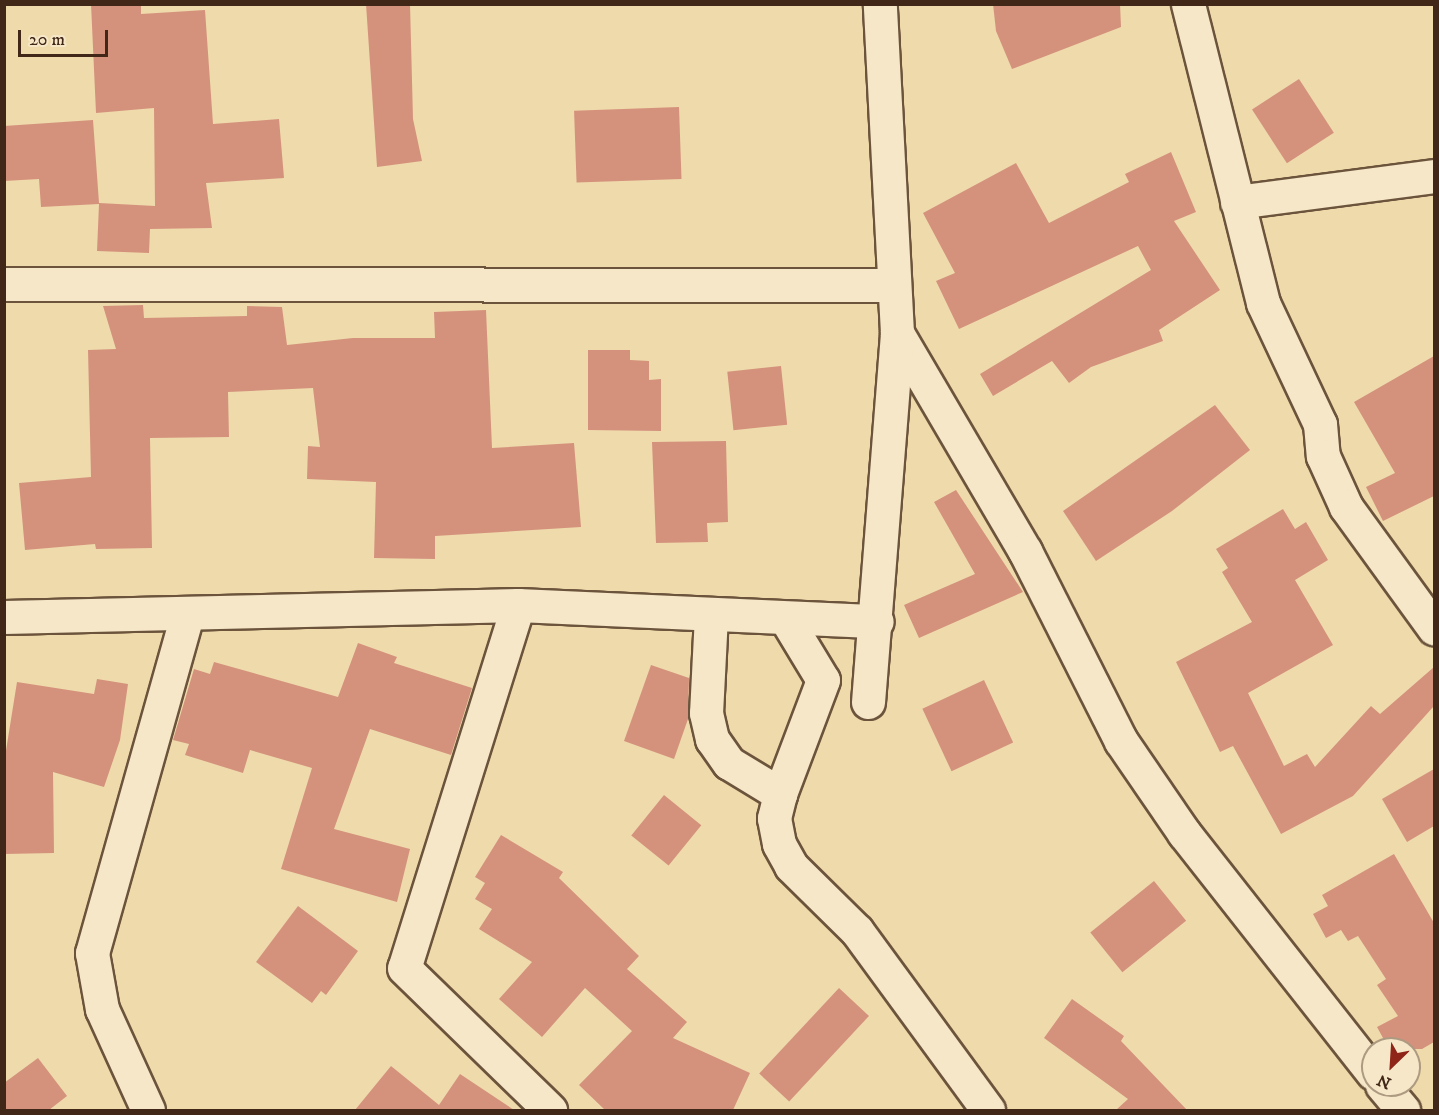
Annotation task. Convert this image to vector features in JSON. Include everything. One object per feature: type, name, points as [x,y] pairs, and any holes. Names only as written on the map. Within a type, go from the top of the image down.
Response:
[{"type":"street","points":[[868,702],[877,621],[897,333],[880,4]]},
{"type":"street","points":[[1188,4],[1263,303],[1320,424],[1323,456],[1342,497],[1434,628]]},
{"type":"street","points":[[1238,202],[1434,176]]},
{"type":"street","points":[[4,284],[893,285]]},
{"type":"street","points":[[897,333],[1025,551],[1121,741],[1184,832],[1361,1058]]},
{"type":"street","points":[[4,617],[187,615],[518,605],[786,619],[877,621]]},
{"type":"street","points":[[518,605],[404,968],[550,1110]]},
{"type":"street","points":[[148,1110],[102,1009],[92,953],[187,615]]},
{"type":"street","points":[[711,615],[706,713],[712,739],[729,763],[780,794]]},
{"type":"street","points":[[786,619],[819,667],[823,680],[780,794],[774,818],[779,844],[791,866],[857,931],[988,1110]]},
{"type":"street","points":[[1392,1097],[1402,1110]]},
{"type":"building","points":[[91,4],[141,4],[141,14],[205,10],[213,124],[279,119],[284,178],[206,183],[212,228],[150,229],[149,253],[97,251],[99,204],[41,207],[39,179],[4,181],[4,126],[93,120],[99,203],[155,206],[154,108],[96,113]]},
{"type":"building","points":[[366,4],[410,4],[413,119],[422,161],[377,167]]},
{"type":"building","points":[[993,4],[1120,4],[1121,27],[1012,69],[996,31]]},
{"type":"building","points":[[1299,79],[1334,133],[1287,163],[1252,109]]},
{"type":"building","points":[[679,107],[682,179],[577,183],[574,111]]},
{"type":"building","points":[[1171,152],[1196,212],[1174,221],[1220,290],[1159,330],[1163,341],[1091,367],[1069,383],[1052,361],[993,396],[980,374],[1151,270],[1138,246],[959,329],[936,281],[955,273],[923,213],[1016,163],[1049,223],[1129,182],[1125,174]]},
{"type":"building","points":[[143,305],[144,318],[247,316],[247,306],[282,307],[287,345],[353,338],[435,338],[434,312],[486,310],[492,448],[574,443],[581,527],[435,536],[435,559],[374,558],[376,482],[307,479],[308,446],[320,447],[313,388],[228,392],[229,437],[150,438],[152,548],[96,549],[95,544],[25,550],[19,483],[91,477],[88,350],[116,349],[103,306]]},
{"type":"building","points":[[588,350],[630,350],[630,360],[649,361],[649,380],[661,379],[661,431],[588,430]]},
{"type":"building","points":[[1434,356],[1434,496],[1383,521],[1366,487],[1395,473],[1354,402]]},
{"type":"building","points":[[781,366],[787,425],[733,430],[727,372]]},
{"type":"building","points":[[1215,405],[1250,450],[1172,511],[1096,561],[1063,511]]},
{"type":"building","points":[[726,441],[728,522],[707,523],[708,542],[656,543],[652,442]]},
{"type":"building","points":[[956,490],[1023,592],[919,638],[904,605],[975,574],[934,502]]},
{"type":"building","points":[[1283,509],[1295,529],[1306,522],[1328,560],[1295,580],[1333,645],[1248,693],[1284,766],[1307,754],[1315,767],[1371,706],[1380,714],[1434,667],[1434,706],[1353,796],[1281,834],[1233,746],[1220,752],[1176,662],[1252,622],[1222,572],[1228,568],[1216,549]]},
{"type":"building","points":[[358,643],[397,657],[394,663],[472,688],[451,755],[370,729],[334,829],[410,849],[397,902],[281,869],[312,768],[250,750],[243,773],[185,755],[189,744],[173,740],[194,669],[210,674],[214,662],[338,697]]},
{"type":"building","points":[[651,665],[689,678],[688,719],[674,759],[624,741]]},
{"type":"building","points":[[97,679],[128,684],[120,740],[104,787],[53,772],[54,853],[4,854],[4,763],[17,682],[94,694]]},
{"type":"building","points":[[984,680],[1013,743],[952,771],[922,709]]},
{"type":"building","points":[[1434,769],[1434,826],[1407,842],[1382,799]]},
{"type":"building","points":[[664,795],[701,825],[669,866],[631,835]]},
{"type":"building","points":[[501,835],[563,872],[559,878],[639,956],[627,969],[687,1022],[673,1038],[750,1073],[733,1110],[605,1110],[579,1085],[632,1031],[585,988],[542,1037],[499,999],[532,962],[479,929],[492,909],[475,899],[485,883],[475,877]]},
{"type":"building","points":[[1394,854],[1434,923],[1434,1042],[1421,1049],[1421,1037],[1382,1037],[1377,1027],[1398,1016],[1377,985],[1386,979],[1358,936],[1348,941],[1341,930],[1326,938],[1313,914],[1328,906],[1322,895]]},
{"type":"building","points":[[1154,881],[1186,921],[1122,972],[1090,933]]},
{"type":"building","points":[[298,906],[358,951],[326,995],[321,991],[312,1003],[256,962]]},
{"type":"building","points":[[839,988],[869,1016],[789,1102],[759,1074]]},
{"type":"building","points":[[1072,999],[1124,1036],[1121,1041],[1187,1110],[1116,1110],[1128,1099],[1044,1038]]},
{"type":"building","points":[[38,1058],[67,1096],[49,1110],[4,1110],[4,1083]]},
{"type":"building","points":[[391,1066],[439,1105],[460,1074],[514,1110],[355,1110]]}]
